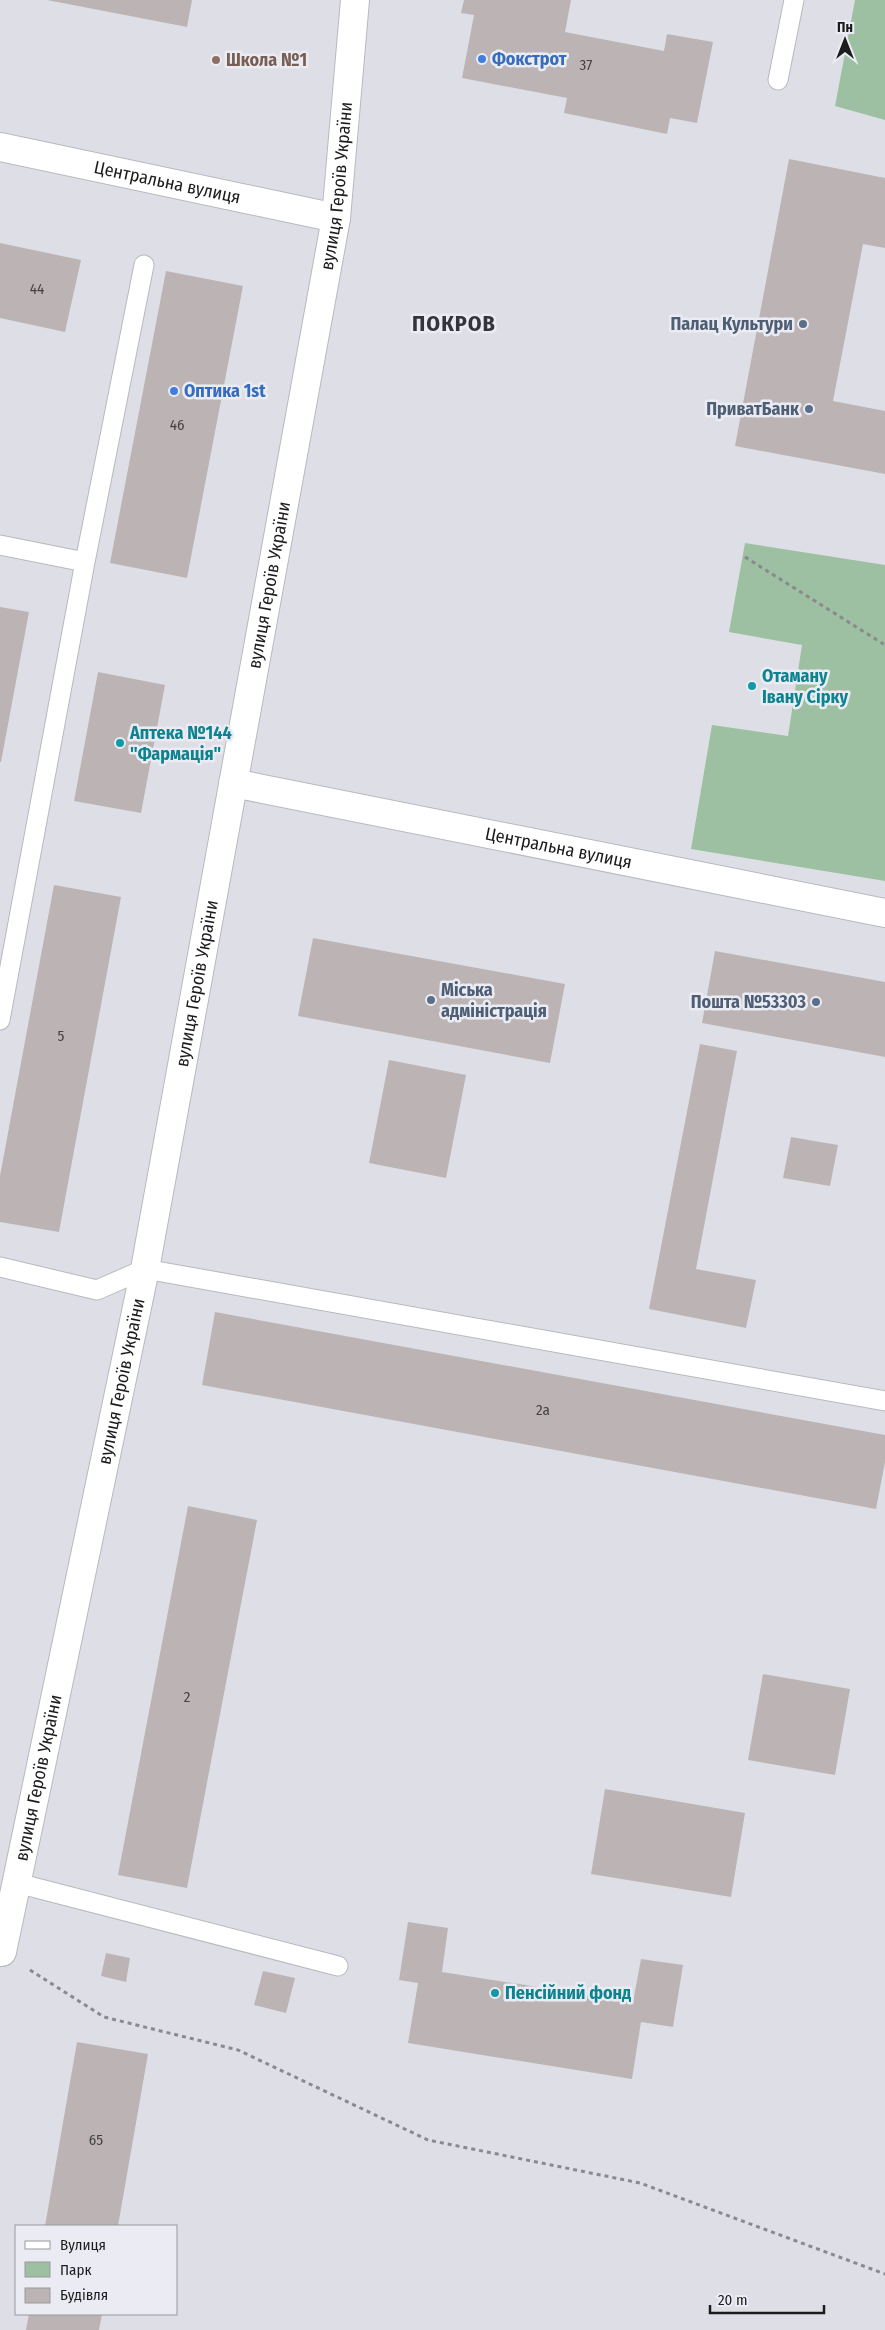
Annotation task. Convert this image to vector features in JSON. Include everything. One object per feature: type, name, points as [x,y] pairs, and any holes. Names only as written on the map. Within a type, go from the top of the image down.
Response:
[{"type":"street","name":"вулиця Героїв України","points":[[1,1955],[145,1269],[336,218],[356,0]]},
{"type":"street","name":"Центральна вулиця","points":[[0,148],[336,218]]},
{"type":"street","name":"Центральна вулиця","points":[[233,783],[885,913]]},
{"type":"lane","points":[[778,80],[794,0]]},
{"type":"lane","points":[[0,1020],[85,562],[144,265]]},
{"type":"lane","points":[[0,545],[85,562]]},
{"type":"lane","points":[[0,1267],[97,1290],[145,1269],[885,1401]]},
{"type":"lane","points":[[17,1884],[338,1966]]},
{"type":"path","points":[[745,557],[885,645]]},
{"type":"path","points":[[1,1955],[104,2017],[238,2050],[428,2140],[640,2183],[885,2274]]},
{"type":"green space","points":[[855,0],[885,0],[885,120],[835,106]]},
{"type":"green space","points":[[745,543],[885,565],[885,881],[691,849],[712,725],[788,736],[802,645],[729,632]]},
{"type":"building","points":[[47,0],[192,0],[187,27]]},
{"type":"building","points":[[464,0],[571,0],[565,32],[664,51],[667,34],[713,42],[697,123],[670,118],[667,134],[564,113],[567,98],[462,78],[474,15],[461,13]]},
{"type":"building","name":"Палац Культури","points":[[789,159],[885,178],[885,248],[863,244],[833,401],[885,411],[885,474],[735,446]]},
{"type":"building","points":[[0,243],[81,260],[65,332],[0,318]]},
{"type":"building","points":[[166,271],[243,286],[187,578],[110,563]]},
{"type":"building","points":[[0,607],[29,612],[1,762],[0,762]]},
{"type":"building","name":"Аптека №144 \"Фармація\"","points":[[98,672],[165,685],[141,813],[74,801]]},
{"type":"building","points":[[54,885],[121,897],[59,1232],[0,1222],[0,1176]]},
{"type":"building","name":"Мiська адмiнicтрацiя","points":[[313,938],[565,984],[550,1063],[298,1016]]},
{"type":"building","points":[[715,951],[885,982],[885,1057],[702,1023]]},
{"type":"building","points":[[700,1044],[737,1051],[696,1269],[756,1280],[746,1328],[649,1309]]},
{"type":"building","points":[[389,1060],[466,1075],[446,1178],[369,1163]]},
{"type":"building","points":[[791,1137],[838,1145],[830,1186],[783,1178]]},
{"type":"building","points":[[215,1312],[885,1435],[885,1462],[876,1509],[202,1385]]},
{"type":"building","points":[[188,1506],[257,1520],[187,1888],[118,1875]]},
{"type":"building","points":[[763,1674],[850,1689],[835,1775],[748,1760]]},
{"type":"building","points":[[605,1789],[745,1813],[731,1897],[591,1874]]},
{"type":"building","name":"Пенсійний фонд","points":[[408,1922],[448,1928],[442,1972],[633,2002],[641,1959],[683,1965],[673,2027],[641,2022],[632,2079],[408,2043],[418,1983],[399,1980]]},
{"type":"building","points":[[106,1953],[130,1958],[126,1982],[101,1976]]},
{"type":"building","points":[[263,1971],[295,1978],[286,2013],[254,2005]]},
{"type":"building","points":[[77,2042],[148,2054],[118,2225],[45,2225]]},
{"type":"building","points":[[29,2315],[102,2315],[99,2330],[26,2330]]},
{"type":"place","name":"Фокстрот","points":[[482,59]]},
{"type":"place","name":"Школа №1","points":[[216,60]]},
{"type":"place","name":"Палац Культури","points":[[803,324]]},
{"type":"place","name":"Оптика 1st","points":[[174,391]]},
{"type":"place","name":"ПриватБанк","points":[[809,409]]},
{"type":"place","name":"Отаману Iвану Сiрку","points":[[752,686]]},
{"type":"place","name":"Аптека №144 \"Фармація\"","points":[[120,743]]},
{"type":"place","name":"Мiська адмiнicтрацiя","points":[[431,1000]]},
{"type":"place","name":"Пошта №53303","points":[[816,1002]]},
{"type":"place","name":"Пенсійний фонд","points":[[495,1993]]},
{"type":"district","name":"ПОКРОВ","points":[[454,323]]}]
